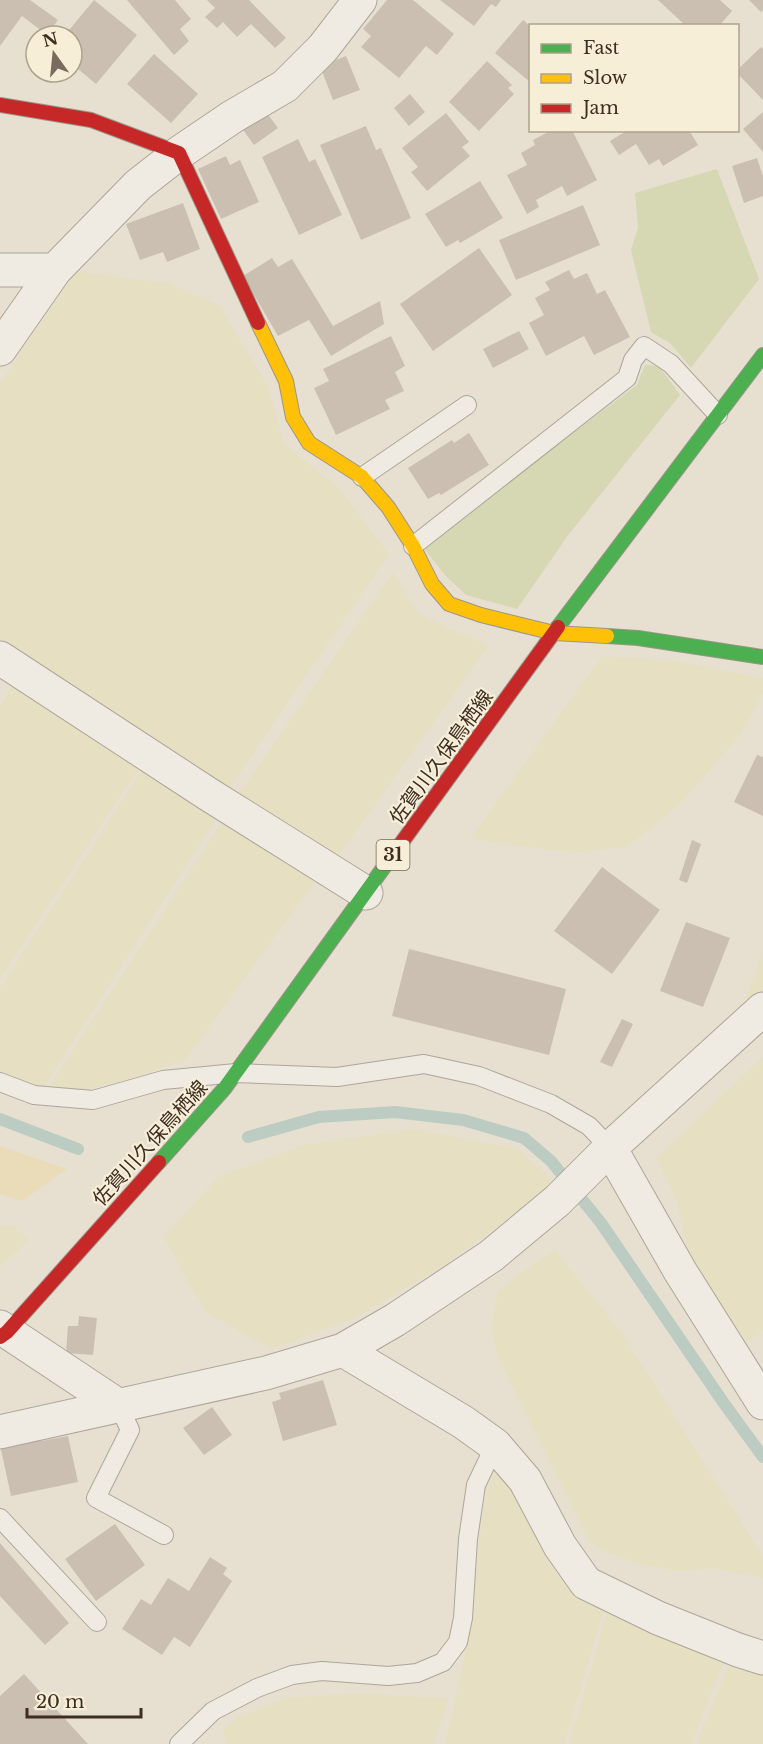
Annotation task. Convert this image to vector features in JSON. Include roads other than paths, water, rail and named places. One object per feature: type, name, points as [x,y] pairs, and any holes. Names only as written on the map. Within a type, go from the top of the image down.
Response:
[{"type":"main road","points":[[0,105],[91,120],[179,153],[286,381],[293,417],[309,443],[362,477],[388,507],[413,546],[432,584],[449,604],[481,615],[554,633],[638,638],[763,657]]},
{"type":"main road","name":"佐賀川久保鳥栖線","points":[[2,1332],[216,1098],[236,1073],[554,633],[763,355]]},
{"type":"street","points":[[0,349],[55,270],[138,185],[179,153],[232,117],[285,86],[323,48],[360,0]]},
{"type":"street","points":[[0,270],[55,270]]},
{"type":"street","points":[[0,658],[208,794],[366,892]]},
{"type":"street","points":[[0,1432],[266,1373],[343,1350],[395,1320],[491,1256],[556,1201],[604,1154],[763,1009]]},
{"type":"street","points":[[604,1154],[763,1403]]},
{"type":"street","points":[[2,1332],[119,1406]]},
{"type":"street","points":[[343,1350],[463,1422],[495,1445],[525,1480],[560,1546],[586,1583],[658,1618],[763,1658]]},
{"type":"lane","points":[[413,546],[627,378],[633,360],[644,346],[671,364],[718,415]]},
{"type":"lane","points":[[362,477],[467,405]]},
{"type":"lane","points":[[0,1082],[34,1095],[93,1100],[163,1080],[236,1073],[337,1077],[424,1064],[479,1076],[551,1104],[589,1125],[604,1154]]},
{"type":"lane","points":[[119,1406],[130,1430],[96,1498],[164,1535]]},
{"type":"lane","points":[[179,1744],[213,1712],[257,1688],[292,1675],[322,1671],[398,1675],[417,1673],[443,1662],[459,1642],[464,1618],[468,1539],[476,1485],[495,1445]]},
{"type":"lane","points":[[0,1518],[97,1622]]},
{"type":"waterway","points":[[248,1137],[319,1117],[395,1112],[463,1120],[524,1138],[551,1161],[601,1223],[763,1457]]},
{"type":"waterway","points":[[0,1119],[78,1149]]}]
